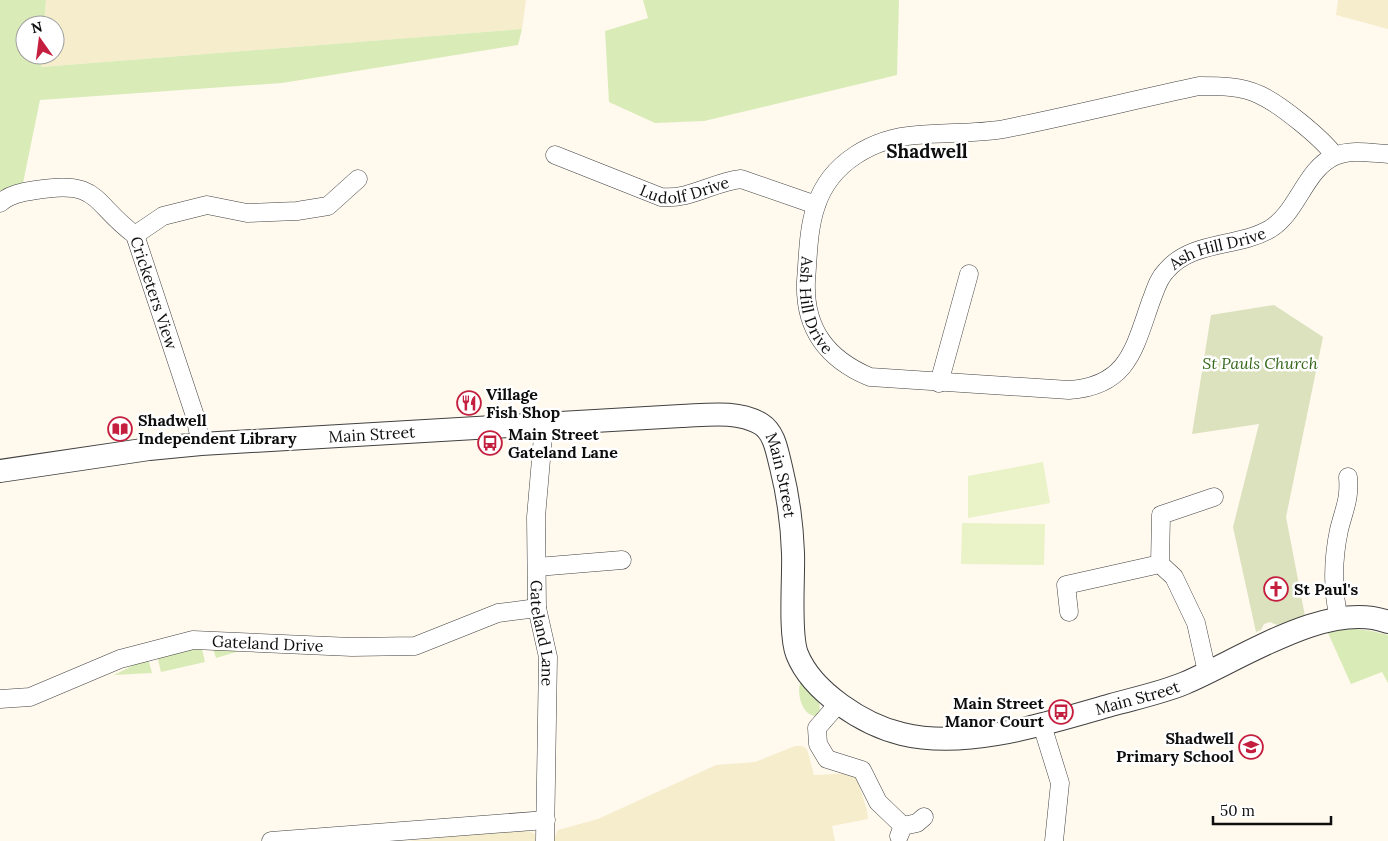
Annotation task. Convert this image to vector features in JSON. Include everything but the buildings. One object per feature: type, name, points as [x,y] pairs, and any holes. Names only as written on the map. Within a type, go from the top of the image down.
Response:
[{"type":"street","name":"Ash Hill Drive","points":[[1199,86],[1230,86],[1260,95],[1317,135],[1335,156],[1317,171],[1278,224],[1257,234],[1191,252],[1176,260],[1164,272],[1156,286],[1133,353],[1122,369],[1107,382],[1089,389],[1069,390],[939,383],[870,377],[848,368],[829,352],[815,331],[807,307],[806,282],[812,224],[816,206],[831,177],[837,171],[855,154],[884,140],[917,135],[1003,129],[1199,86]]},
{"type":"street","points":[[1335,156],[1346,153],[1388,154]]},
{"type":"street","name":"Ludolf Drive","points":[[555,155],[661,197],[675,198],[686,196],[730,180],[741,179],[816,206]]},
{"type":"street","points":[[135,236],[163,216],[207,205],[247,213],[297,211],[328,206],[358,179]]},
{"type":"street","name":"Cricketers View","points":[[0,203],[19,193],[61,186],[82,189],[99,200],[120,224],[135,236],[195,416],[201,444]]},
{"type":"street","points":[[939,383],[969,274]]},
{"type":"street","name":"Main Street","points":[[0,471],[150,449],[201,444],[724,414],[744,417],[763,425],[771,434],[776,446],[790,515],[796,653],[814,680],[838,704],[865,719],[901,734],[935,737],[972,736],[1042,725],[1166,691],[1270,642],[1339,618],[1360,616],[1388,622]]},
{"type":"street","name":"Gateland Lane","points":[[544,425],[536,517],[537,608],[548,657],[545,841]]},
{"type":"street","points":[[1339,618],[1333,596],[1339,532],[1349,496],[1348,477]]},
{"type":"street","points":[[1207,672],[1196,623],[1174,577],[1160,564],[1161,515],[1214,497]]},
{"type":"street","points":[[537,567],[622,560]]},
{"type":"street","points":[[1069,612],[1066,585],[1160,564]]},
{"type":"street","name":"Gateland Drive","points":[[0,699],[30,697],[120,659],[192,640],[352,647],[415,646],[498,612],[537,608]]},
{"type":"street","points":[[838,704],[817,728],[818,744],[826,759],[862,770],[878,802],[901,831],[924,817]]},
{"type":"street","points":[[1042,725],[1060,783],[1054,841]]},
{"type":"street","points":[[271,841],[546,820]]},
{"type":"shaded area","points":[[46,0],[526,0],[522,29],[40,67],[40,65],[65,65],[65,15],[45,15]]},
{"type":"shaded area","points":[[1338,0],[1388,0],[1388,29],[1336,15]]},
{"type":"shaded area","points":[[795,746],[802,746],[807,749],[814,775],[855,773],[868,819],[832,826],[835,841],[553,841],[558,830],[598,819],[716,765],[755,762]]},
{"type":"shaded area","points":[[526,830],[535,834],[535,841],[404,841]]},
{"type":"green space","points":[[0,0],[46,0],[45,15],[15,15],[15,65],[41,65],[41,67],[522,29],[518,45],[282,83],[40,100],[23,183],[0,191]]},
{"type":"green space","points":[[643,0],[899,0],[897,75],[704,121],[655,123],[609,102],[605,31],[648,18]]},
{"type":"green space","name":"St Pauls Church","points":[[1274,305],[1323,337],[1286,517],[1305,616],[1277,625],[1270,622],[1264,624],[1261,630],[1256,632],[1233,527],[1259,424],[1192,434],[1211,315]]},
{"type":"green space","points":[[1043,462],[1050,503],[968,518],[968,476]]},
{"type":"green space","points":[[962,523],[1045,524],[1044,565],[961,564]]},
{"type":"green space","points":[[1347,628],[1388,635],[1388,683],[1382,672],[1351,684],[1328,633]]},
{"type":"green space","points":[[201,645],[205,662],[161,672],[157,655]]},
{"type":"green space","points":[[212,645],[259,645],[216,658]]},
{"type":"green space","points":[[148,658],[152,673],[114,675]]},
{"type":"green space","points":[[802,679],[819,699],[820,713],[816,716],[806,712],[803,707],[799,695]]},
{"type":"place","name":"Village Fish Shop","points":[[469,403]]},
{"type":"place","name":"Shadwell Independent Library","points":[[120,429]]},
{"type":"place","name":"Main Street Gateland Lane","points":[[490,443]]},
{"type":"place","name":"St Paul's","points":[[1276,589]]},
{"type":"place","name":"Main Street Manor Court","points":[[1061,712]]},
{"type":"place","name":"Shadwell Primary School","points":[[1251,747]]},
{"type":"district","name":"Shadwell","points":[[927,151]]}]
